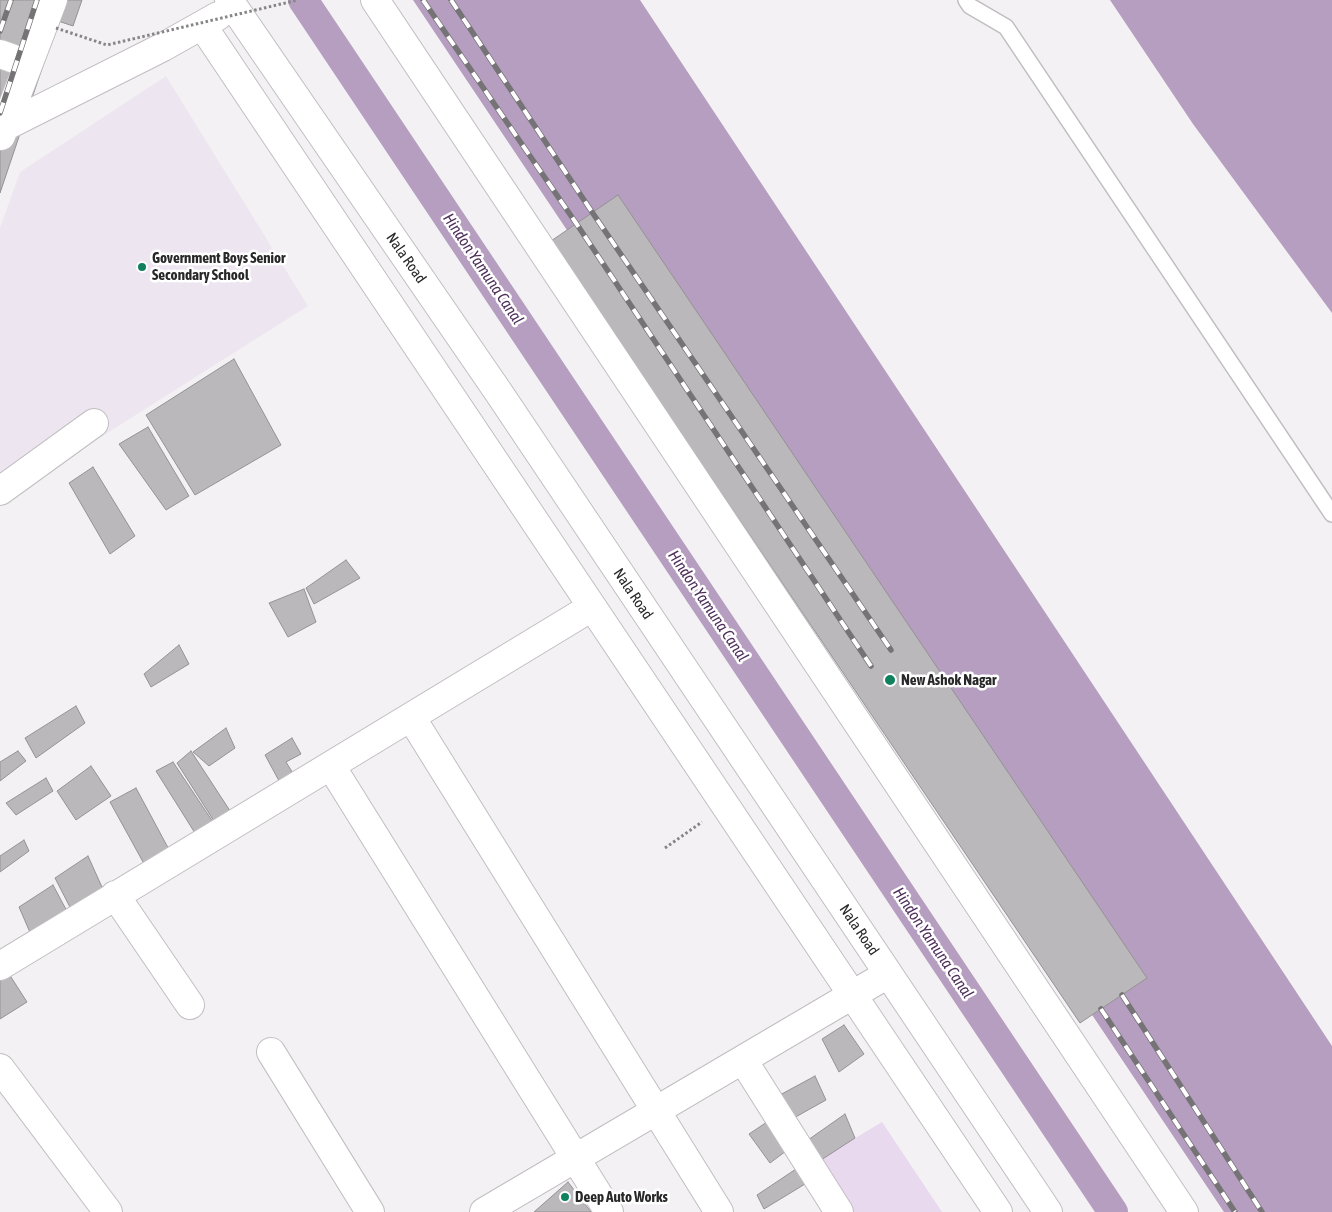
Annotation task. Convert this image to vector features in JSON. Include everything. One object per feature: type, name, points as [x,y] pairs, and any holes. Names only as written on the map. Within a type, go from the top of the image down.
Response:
[{"type":"street","points":[[1,129],[53,0]]},
{"type":"street","points":[[375,0],[1184,1212]]},
{"type":"street","name":"Nala Road","points":[[1,129],[163,48],[202,25],[231,4],[498,393],[1048,1212]]},
{"type":"street","points":[[202,25],[998,1212]]},
{"type":"street","points":[[0,54],[28,64]]},
{"type":"street","points":[[0,491],[94,423]]},
{"type":"street","points":[[0,966],[592,607]]},
{"type":"street","points":[[618,647],[653,624]]},
{"type":"street","points":[[411,717],[720,1212]]},
{"type":"street","points":[[331,766],[609,1212]]},
{"type":"street","points":[[116,895],[190,1005]]},
{"type":"street","points":[[484,1212],[888,974]]},
{"type":"street","points":[[271,1052],[370,1212]]},
{"type":"street","points":[[743,1060],[839,1212]]},
{"type":"street","points":[[0,1068],[108,1212]]},
{"type":"lane","points":[[966,0],[970,6],[1006,27],[1332,514]]},
{"type":"path","points":[[56,28],[107,45],[298,0]]},
{"type":"path","points":[[664,848],[725,806]]},
{"type":"shaded area","points":[[413,0],[640,0],[1332,1046],[1332,1212],[1224,1212]]},
{"type":"shaded area","points":[[1110,0],[1332,0],[1332,313],[1193,124]]},
{"type":"shaded area","name":"Government Boys Senior Secondary School","points":[[166,76],[308,306],[0,501],[0,228],[20,172]]},
{"type":"shaded area","points":[[882,1122],[942,1212],[843,1212],[812,1164]]},
{"type":"building","points":[[0,0],[82,0],[73,26],[58,21],[0,193]]},
{"type":"building","points":[[618,195],[1147,978],[1080,1023],[551,241]]},
{"type":"building","points":[[234,359],[281,445],[195,495],[146,415]]},
{"type":"building","points":[[148,427],[189,496],[166,510],[119,444]]},
{"type":"building","points":[[93,467],[135,536],[110,554],[69,483]]},
{"type":"building","points":[[346,560],[360,578],[314,604],[306,588]]},
{"type":"building","points":[[304,589],[316,622],[288,637],[269,603]]},
{"type":"building","points":[[179,645],[189,664],[151,687],[144,674]]},
{"type":"building","points":[[76,706],[85,723],[36,758],[25,738]]},
{"type":"building","points":[[226,728],[235,748],[209,766],[193,752]]},
{"type":"building","points":[[292,738],[301,754],[286,762],[299,783],[284,790],[265,755]]},
{"type":"building","points":[[18,751],[26,761],[0,781],[0,762]]},
{"type":"building","points":[[191,751],[236,820],[219,829],[177,763]]},
{"type":"building","points":[[173,762],[219,831],[200,841],[156,771]]},
{"type":"building","points":[[91,766],[111,796],[76,820],[57,791]]},
{"type":"building","points":[[46,778],[53,791],[16,815],[6,803]]},
{"type":"building","points":[[136,788],[173,857],[148,871],[110,802]]},
{"type":"building","points":[[24,840],[29,851],[0,872],[0,856]]},
{"type":"building","points":[[88,856],[106,896],[73,913],[55,878]]},
{"type":"building","points":[[53,885],[70,917],[32,937],[19,907]]},
{"type":"building","points":[[9,974],[27,1002],[0,1019],[0,980]]},
{"type":"building","points":[[844,1025],[864,1054],[839,1072],[822,1039]]},
{"type":"building","points":[[815,1076],[826,1100],[792,1119],[778,1096]]},
{"type":"building","points":[[845,1114],[855,1138],[821,1160],[808,1140]]},
{"type":"building","points":[[776,1116],[794,1145],[770,1163],[749,1134]]},
{"type":"building","points":[[802,1165],[810,1181],[764,1209],[757,1195]]},
{"type":"building","name":"Deep Auto Works","points":[[568,1182],[591,1212],[534,1212]]},
{"type":"waterway","name":"Hindon Yamuna Canal","points":[[303,0],[1113,1212]]},
{"type":"railway","points":[[0,31],[11,0]]},
{"type":"railway","points":[[0,113],[37,0]]},
{"type":"railway","points":[[423,0],[576,223],[871,666]]},
{"type":"railway","points":[[451,0],[592,212],[891,650]]},
{"type":"railway","points":[[1122,995],[1262,1212]]},
{"type":"railway","points":[[1101,1009],[1235,1212]]},
{"type":"place","name":"Government Boys Senior Secondary School","points":[[142,267]]},
{"type":"place","name":"New Ashok Nagar","points":[[890,680]]},
{"type":"place","name":"Deep Auto Works","points":[[565,1197]]}]
